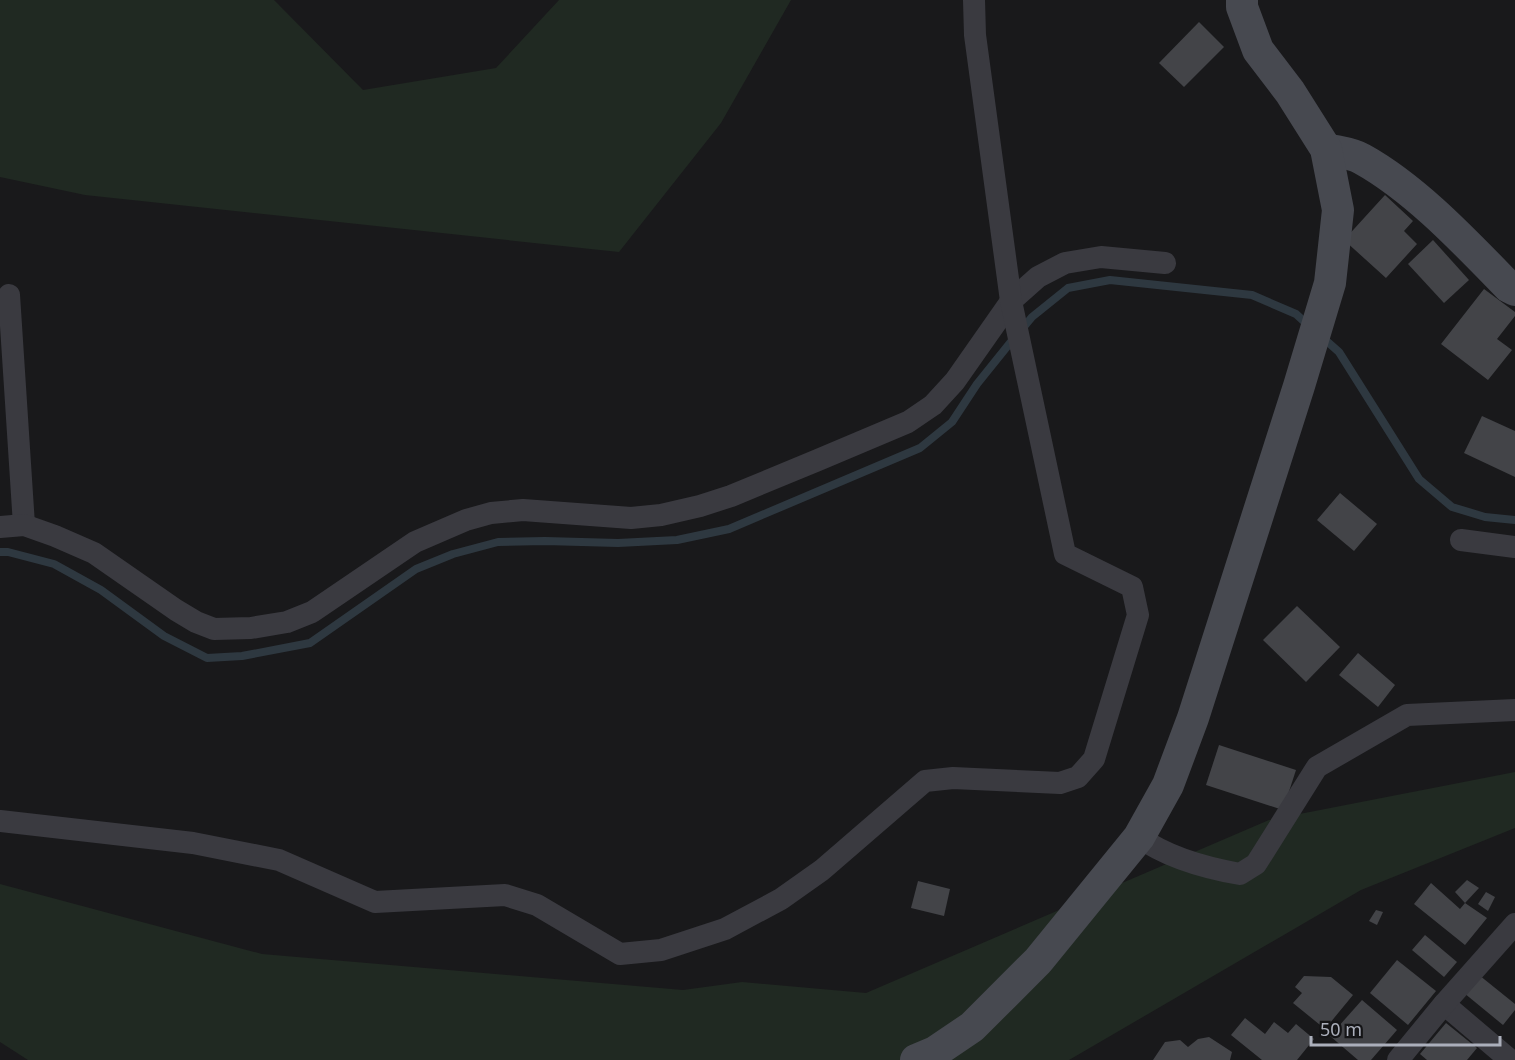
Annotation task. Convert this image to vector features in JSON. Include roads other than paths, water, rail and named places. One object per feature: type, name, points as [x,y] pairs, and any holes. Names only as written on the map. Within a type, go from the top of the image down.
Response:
[{"type":"street","points":[[0,821],[193,843],[279,860],[375,902],[505,895],[537,905],[620,954],[661,950],[726,929],[781,899],[822,870],[925,781],[953,778],[1060,783],[1078,777],[1094,759],[1138,615],[1132,587],[1065,554],[1012,309],[975,35],[974,0]]},
{"type":"street","points":[[916,1060],[935,1052],[972,1027],[1029,970],[1139,837],[1168,785],[1193,718],[1296,397],[1329,283],[1338,210],[1326,149],[1290,92],[1258,50],[1242,7],[1242,0]]},
{"type":"street","points":[[1326,149],[1360,158],[1402,185],[1509,287],[1515,290]]},
{"type":"street","points":[[0,527],[24,525],[94,554],[176,610],[214,629],[251,628],[287,622],[312,612],[415,542],[466,520],[491,513],[523,510],[631,518],[661,515],[700,506],[742,491],[908,422],[933,405],[1038,277],[1065,263],[1101,257],[1165,263]]},
{"type":"street","points":[[9,295],[24,525]]},
{"type":"street","points":[[1461,540],[1515,548]]},
{"type":"street","points":[[1139,837],[1154,847],[1203,866],[1240,874],[1256,864],[1317,767],[1407,715],[1515,710]]},
{"type":"street","points":[[1398,1060],[1515,924]]},
{"type":"street","points":[[1444,1004],[1510,1060]]},
{"type":"waterway","points":[[1022,329],[1032,317],[1068,288],[1110,280],[1252,295],[1296,314],[1308,325]]},
{"type":"waterway","points":[[1322,337],[1339,352],[1419,479],[1452,507],[1485,517],[1515,520]]},
{"type":"waterway","points":[[0,552],[54,564],[101,590],[164,636],[207,658],[242,656],[310,643],[416,569],[453,554],[498,542],[618,543],[677,540],[729,529],[920,448],[952,422],[977,384],[1014,338]]}]
